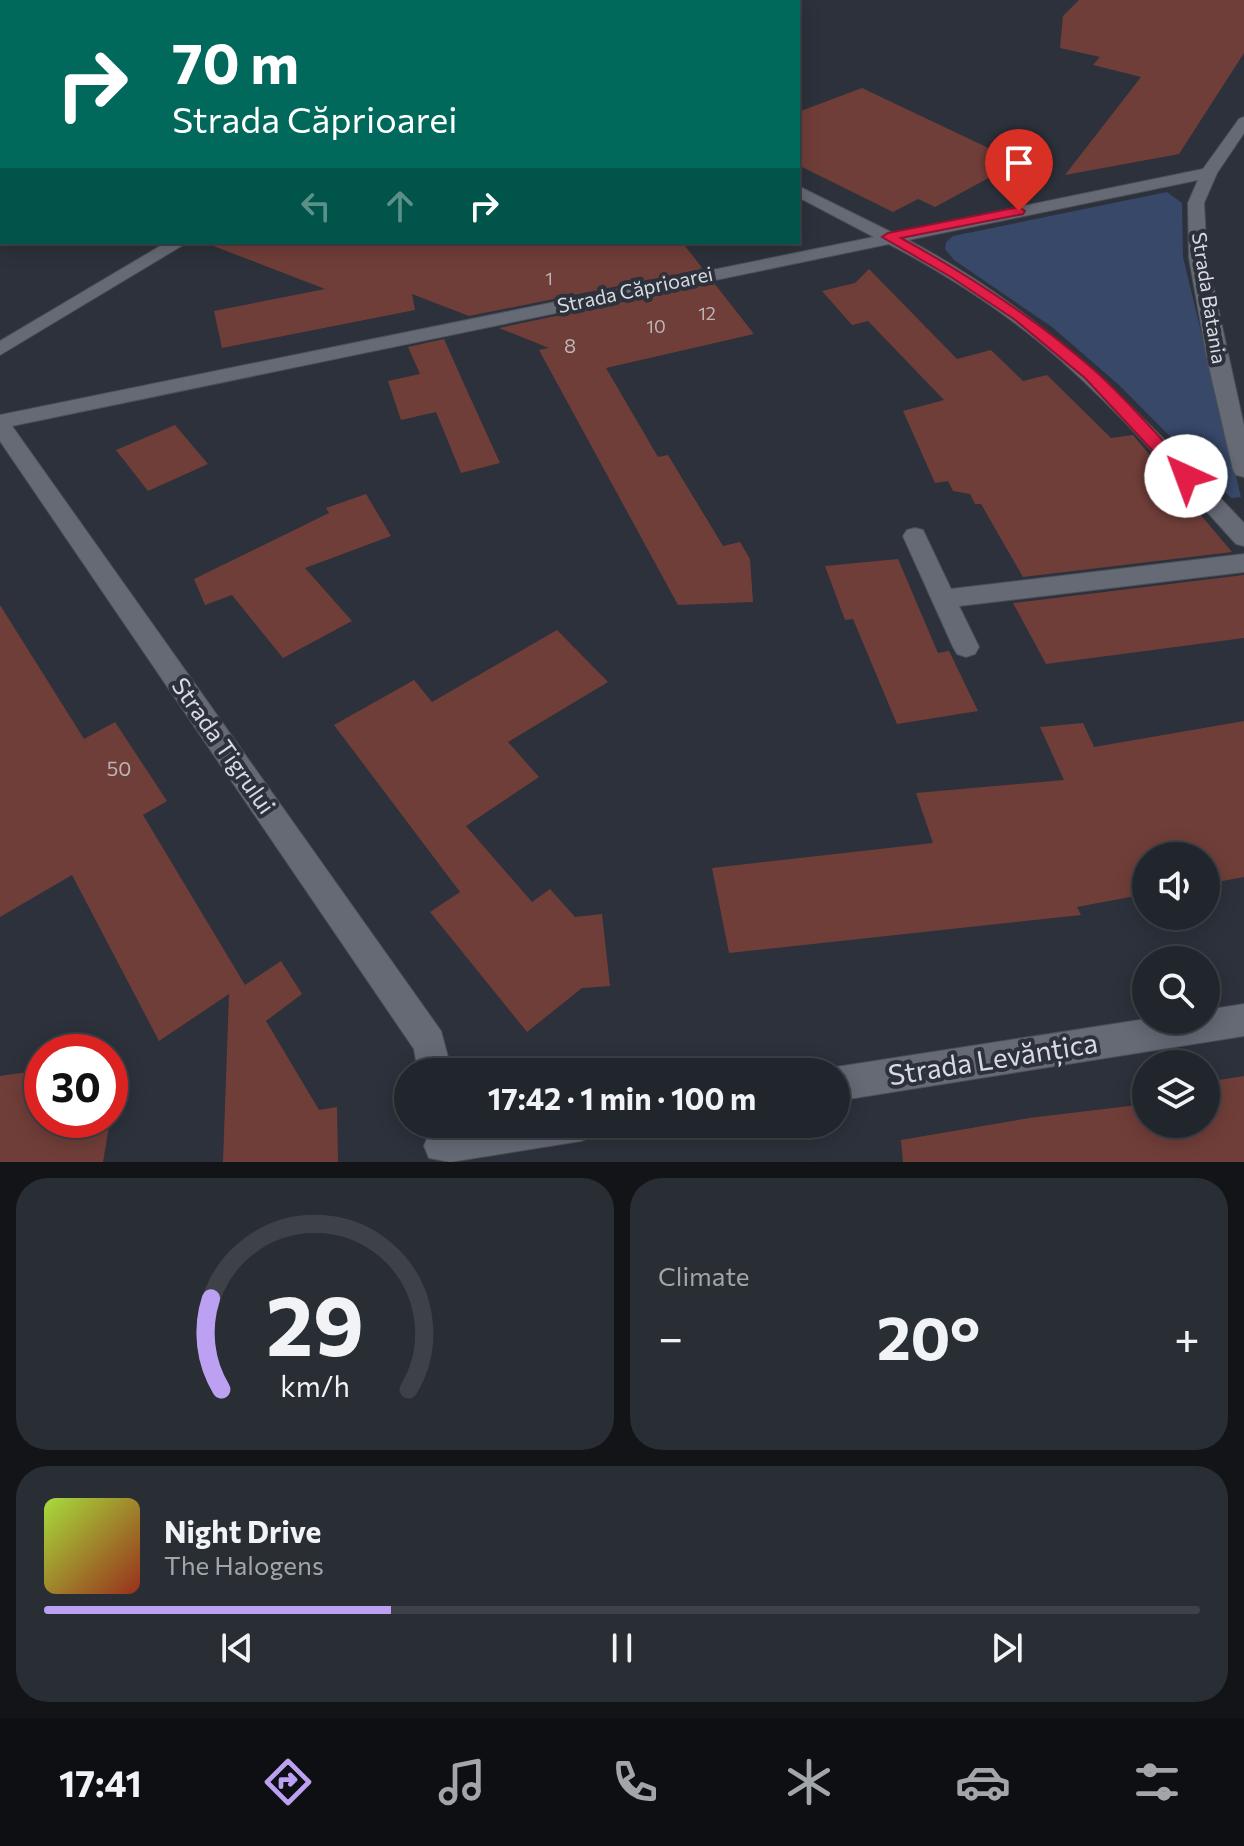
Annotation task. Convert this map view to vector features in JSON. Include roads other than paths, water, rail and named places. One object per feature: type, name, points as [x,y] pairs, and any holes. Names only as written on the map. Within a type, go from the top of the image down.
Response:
[{"type":"street","points":[[1209,173],[1244,122]]},
{"type":"street","name":"Strada Căprioarei","points":[[0,424],[888,237],[1209,173]]},
{"type":"street","name":"Strada Batania","points":[[1209,173],[1196,203],[1198,258],[1217,358],[1244,470]]},
{"type":"street","points":[[800,192],[956,274],[1019,316],[1090,374],[1244,538]]},
{"type":"street","points":[[0,349],[176,244]]},
{"type":"street","name":"Strada Tigrului","points":[[0,424],[429,1043],[432,1058]]},
{"type":"street","points":[[915,536],[966,647]]},
{"type":"street","points":[[944,599],[1244,563]]},
{"type":"street","name":"Strada Levănțica","points":[[850,1082],[1244,1020]]},
{"type":"street","points":[[440,1144],[482,1138]]}]
